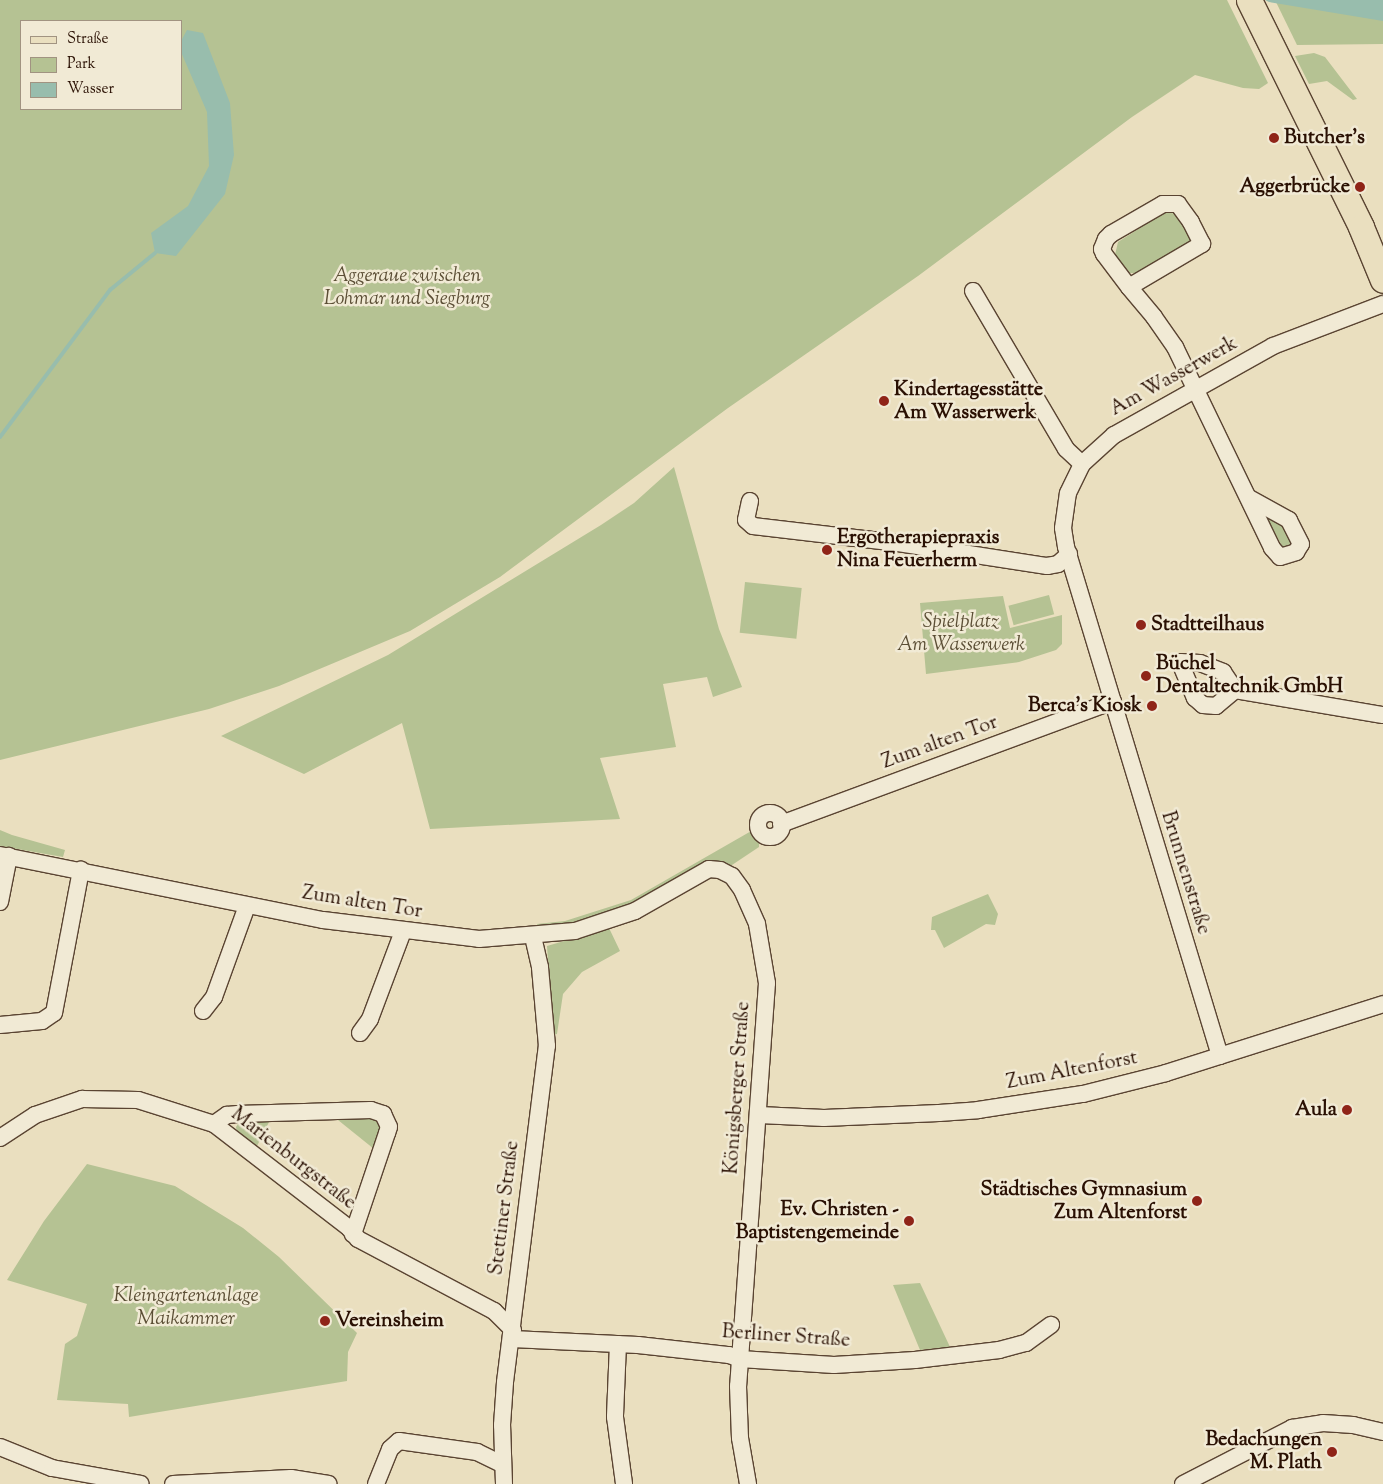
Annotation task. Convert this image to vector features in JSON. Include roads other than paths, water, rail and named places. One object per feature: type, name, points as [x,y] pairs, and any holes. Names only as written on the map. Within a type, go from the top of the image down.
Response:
[{"type":"main road","points":[[1250,0],[1361,227],[1383,280]]},
{"type":"street","points":[[1129,287],[1202,244],[1192,222],[1178,204],[1163,204],[1106,239],[1104,254],[1129,287],[1175,346],[1249,498]]},
{"type":"street","points":[[973,291],[1066,449],[1082,464]]},
{"type":"street","name":"Am Wasserwerk","points":[[1113,700],[1063,528],[1065,509],[1072,482],[1082,464],[1114,435],[1196,388],[1303,332],[1383,304]]},
{"type":"street","points":[[750,501],[746,520],[753,526],[898,543],[1047,566],[1058,564],[1069,554]]},
{"type":"street","points":[[1235,690],[1383,715]]},
{"type":"street","name":"Zum alten Tor","points":[[781,824],[1113,700]]},
{"type":"street","name":"Brunnenstraße","points":[[1113,700],[1144,810],[1220,1056]]},
{"type":"street","points":[[0,902],[5,856]]},
{"type":"street","name":"Zum alten Tor","points":[[5,856],[81,870],[247,906],[403,931],[479,939],[533,937],[575,931],[622,916],[709,869]]},
{"type":"street","name":"Königsberger Straße","points":[[709,869],[720,870],[737,882],[750,905],[762,943],[767,983],[740,1359],[738,1416],[748,1484]]},
{"type":"street","points":[[0,1025],[42,1021],[54,1013],[81,870]]},
{"type":"street","points":[[203,1011],[214,997],[247,906]]},
{"type":"street","points":[[360,1032],[370,1019],[403,931]]},
{"type":"street","name":"Stettiner Straße","points":[[504,1484],[502,1464],[504,1391],[547,1046],[540,967],[533,937]]},
{"type":"street","name":"Zum Altenforst","points":[[759,1115],[824,1118],[978,1110],[1113,1087],[1220,1056],[1383,1004]]},
{"type":"street","name":"Marienburgstraße","points":[[0,1138],[35,1115],[82,1099],[138,1100],[214,1124],[353,1234],[494,1311],[512,1335]]},
{"type":"street","points":[[214,1124],[227,1115],[238,1114],[371,1110],[383,1114],[389,1127],[353,1234]]},
{"type":"street","name":"Berliner Straße","points":[[512,1335],[729,1355],[740,1359],[834,1365],[956,1356],[1026,1343],[1051,1325]]},
{"type":"street","points":[[618,1344],[615,1417],[624,1484]]},
{"type":"street","points":[[1183,1484],[1261,1441],[1292,1428],[1323,1423],[1353,1425],[1383,1432]]},
{"type":"street","points":[[376,1484],[390,1449],[399,1441],[472,1451],[502,1464]]},
{"type":"street","points":[[0,1447],[52,1468],[141,1484]]},
{"type":"street","points":[[173,1484],[294,1478],[329,1484]]},
{"type":"water","points":[[1265,0],[1383,0],[1383,21],[1269,2]]},
{"type":"water","points":[[187,30],[203,33],[230,103],[234,155],[225,194],[176,256],[155,253],[151,233],[188,206],[209,166],[207,112],[182,54],[182,39]]},
{"type":"waterway","points":[[0,437],[110,290],[155,253]]},
{"type":"place","name":"Butcher's","points":[[1274,138]]},
{"type":"place","name":"Aggerbrücke","points":[[1360,187]]},
{"type":"place","name":"Kindertagesstätte Am Wasserwerk","points":[[884,401]]},
{"type":"place","name":"Ergotherapiepraxis Nina Feuerherm","points":[[827,550]]},
{"type":"place","name":"Stadtteilhaus","points":[[1141,625]]},
{"type":"place","name":"Büchel Dentaltechnik GmbH","points":[[1146,676]]},
{"type":"place","name":"Berca's Kiosk","points":[[1152,706]]},
{"type":"place","name":"Aula","points":[[1347,1110]]},
{"type":"place","name":"Städtisches Gymnasium Zum Altenforst","points":[[1197,1201]]},
{"type":"place","name":"Ev. Christen - Baptistengemeinde","points":[[909,1221]]},
{"type":"place","name":"Vereinsheim","points":[[325,1321]]},
{"type":"place","name":"Bedachungen M. Plath","points":[[1332,1452]]},
{"type":"park label","name":"Aggeraue zwischen Lohmar und Siegburg","points":[[407,288]]},
{"type":"park label","name":"Spielplatz Am Wasserwerk","points":[[961,634]]},
{"type":"park label","name":"Kleingartenanlage Maikammer","points":[[186,1308]]}]
